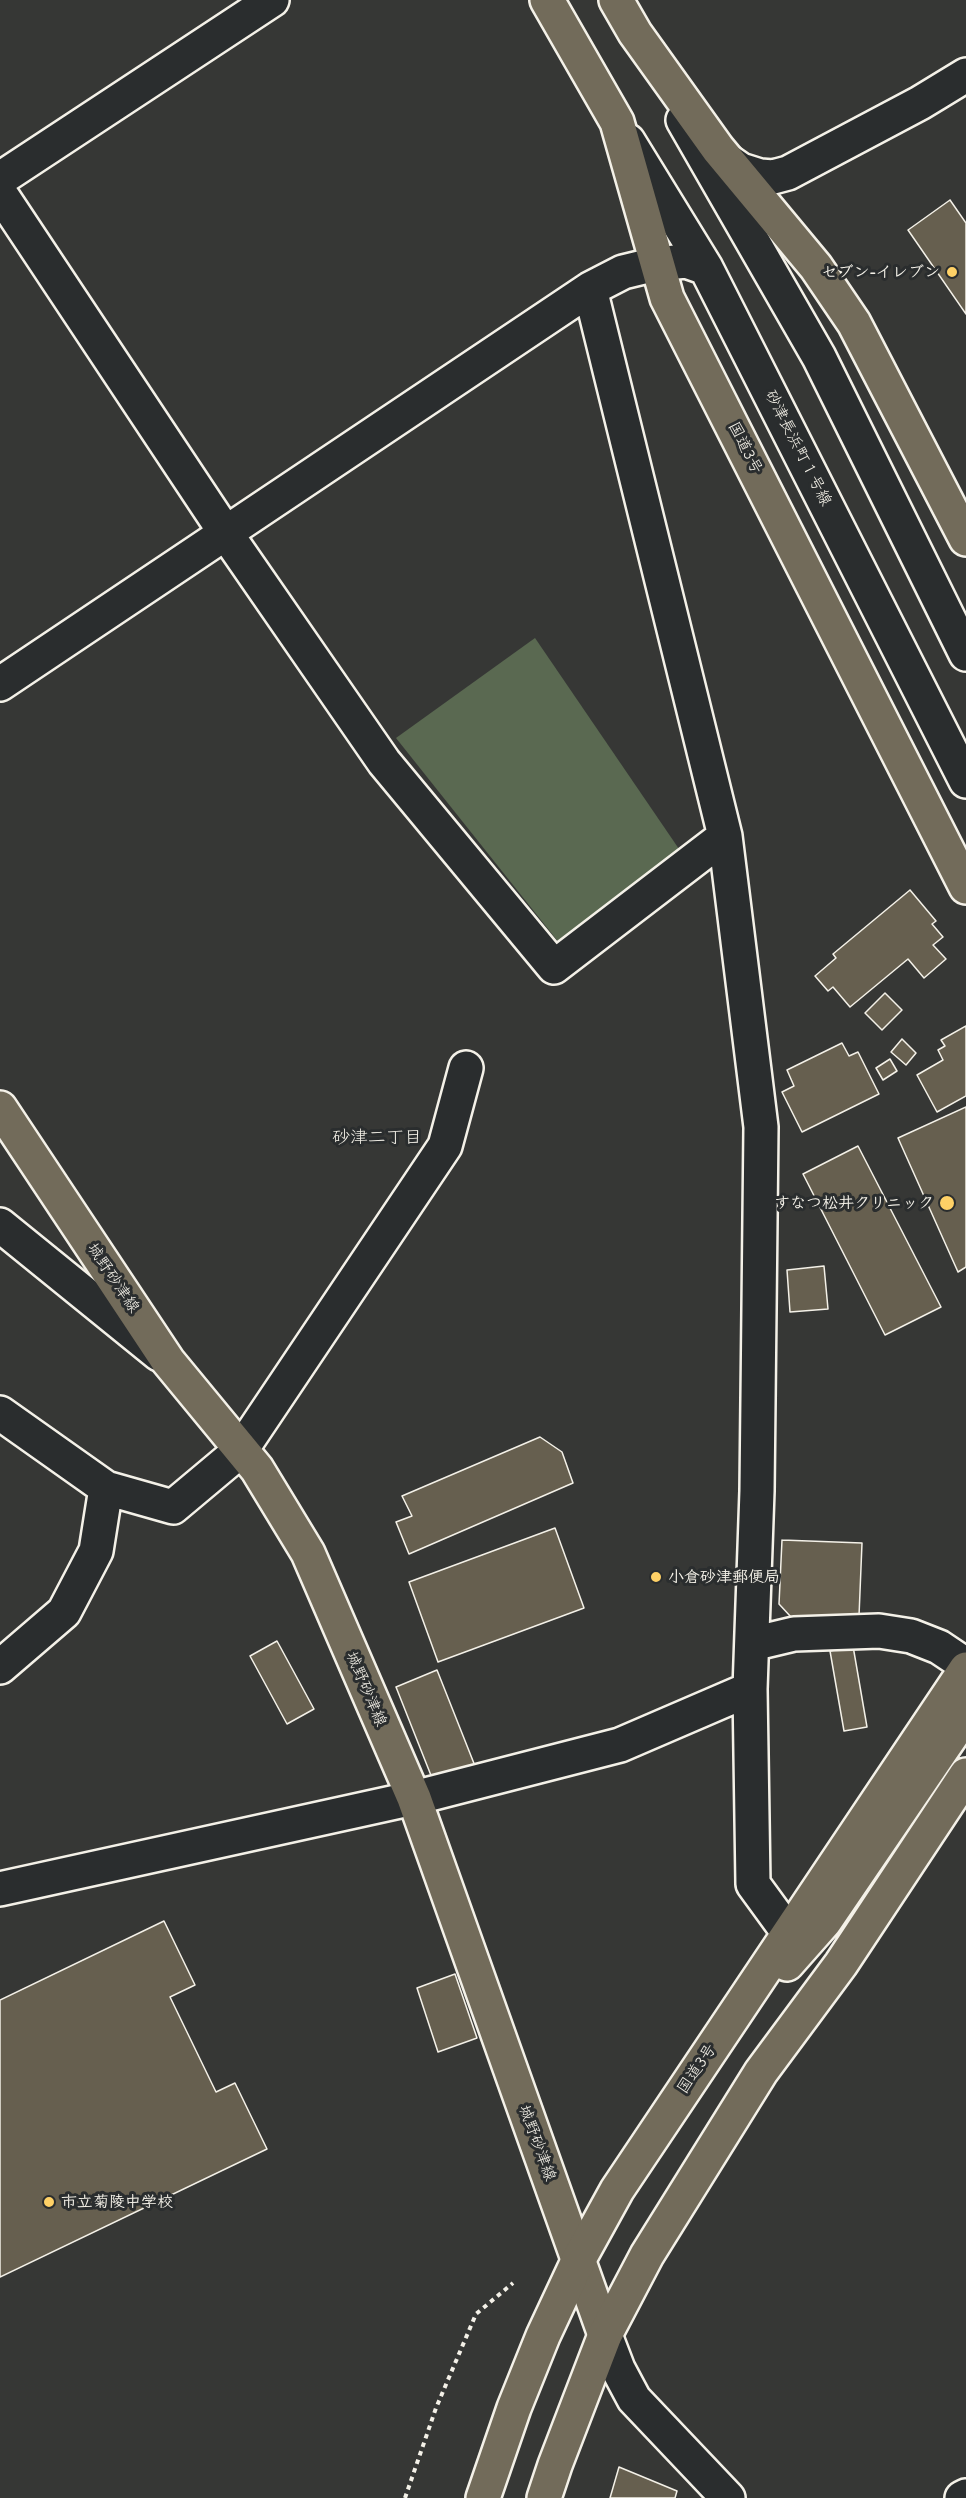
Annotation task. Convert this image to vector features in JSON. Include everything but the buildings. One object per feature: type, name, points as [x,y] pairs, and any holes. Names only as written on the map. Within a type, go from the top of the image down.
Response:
[{"type":"main road","name":"国道3号","points":[[547,0],[617,122],[667,298],[966,887]]},
{"type":"main road","points":[[616,0],[634,33],[728,160],[816,267],[854,324],[966,539]]},
{"type":"main road","name":"城野砂津線","points":[[0,1108],[168,1361],[257,1469],[308,1553],[414,1798],[605,2335]]},
{"type":"main road","name":"国道3号","points":[[483,2498],[514,2408],[543,2336],[579,2259],[617,2190],[966,1667]]},
{"type":"main road","points":[[705,2058],[825,1921],[966,1714]]},
{"type":"main road","points":[[544,2498],[605,2335],[647,2255],[761,2072],[841,1964],[966,1774]]},
{"type":"street","points":[[0,179],[272,0]]},
{"type":"street","points":[[634,33],[819,357],[966,654]]},
{"type":"street","points":[[728,160],[741,170],[760,176],[773,177],[788,173],[920,103],[966,75]]},
{"type":"street","name":"砂津長浜町１号線","points":[[617,122],[706,268],[966,781]]},
{"type":"street","points":[[776,218],[775,199],[780,184],[788,173]]},
{"type":"street","points":[[0,193],[225,532],[384,762],[554,966],[724,836]]},
{"type":"street","points":[[0,684],[590,290],[623,272],[656,264],[686,261],[706,268]]},
{"type":"street","points":[[590,290],[724,836],[761,1127],[757,1491],[750,1689],[753,1884],[788,1932]]},
{"type":"street","points":[[0,1413],[106,1488],[173,1507],[242,1450],[445,1146],[466,1068]]},
{"type":"street","points":[[0,1225],[168,1361]]},
{"type":"street","points":[[0,1667],[64,1612],[96,1551],[106,1488]]},
{"type":"street","points":[[752,1644],[795,1634],[879,1631],[911,1636],[939,1647],[966,1667]]},
{"type":"street","points":[[0,1889],[414,1798],[620,1745],[750,1689]]},
{"type":"street","points":[[605,2335],[618,2369],[634,2399],[728,2498]]},
{"type":"street","points":[[962,2498],[966,2496]]},
{"type":"path","points":[[405,2498],[436,2408],[477,2314],[513,2283]]},
{"type":"green space","points":[[535,638],[679,849],[560,944],[396,738]]},
{"type":"place","name":"セブン-イレブン","points":[[952,272]]},
{"type":"place","name":"すなつ松井クリニック","points":[[947,1203]]},
{"type":"place","name":"小倉砂津郵便局","points":[[656,1577]]},
{"type":"place","name":"市立菊陵中学校","points":[[49,2202]]},
{"type":"district","name":"砂津二丁目","points":[[377,1138]]}]
